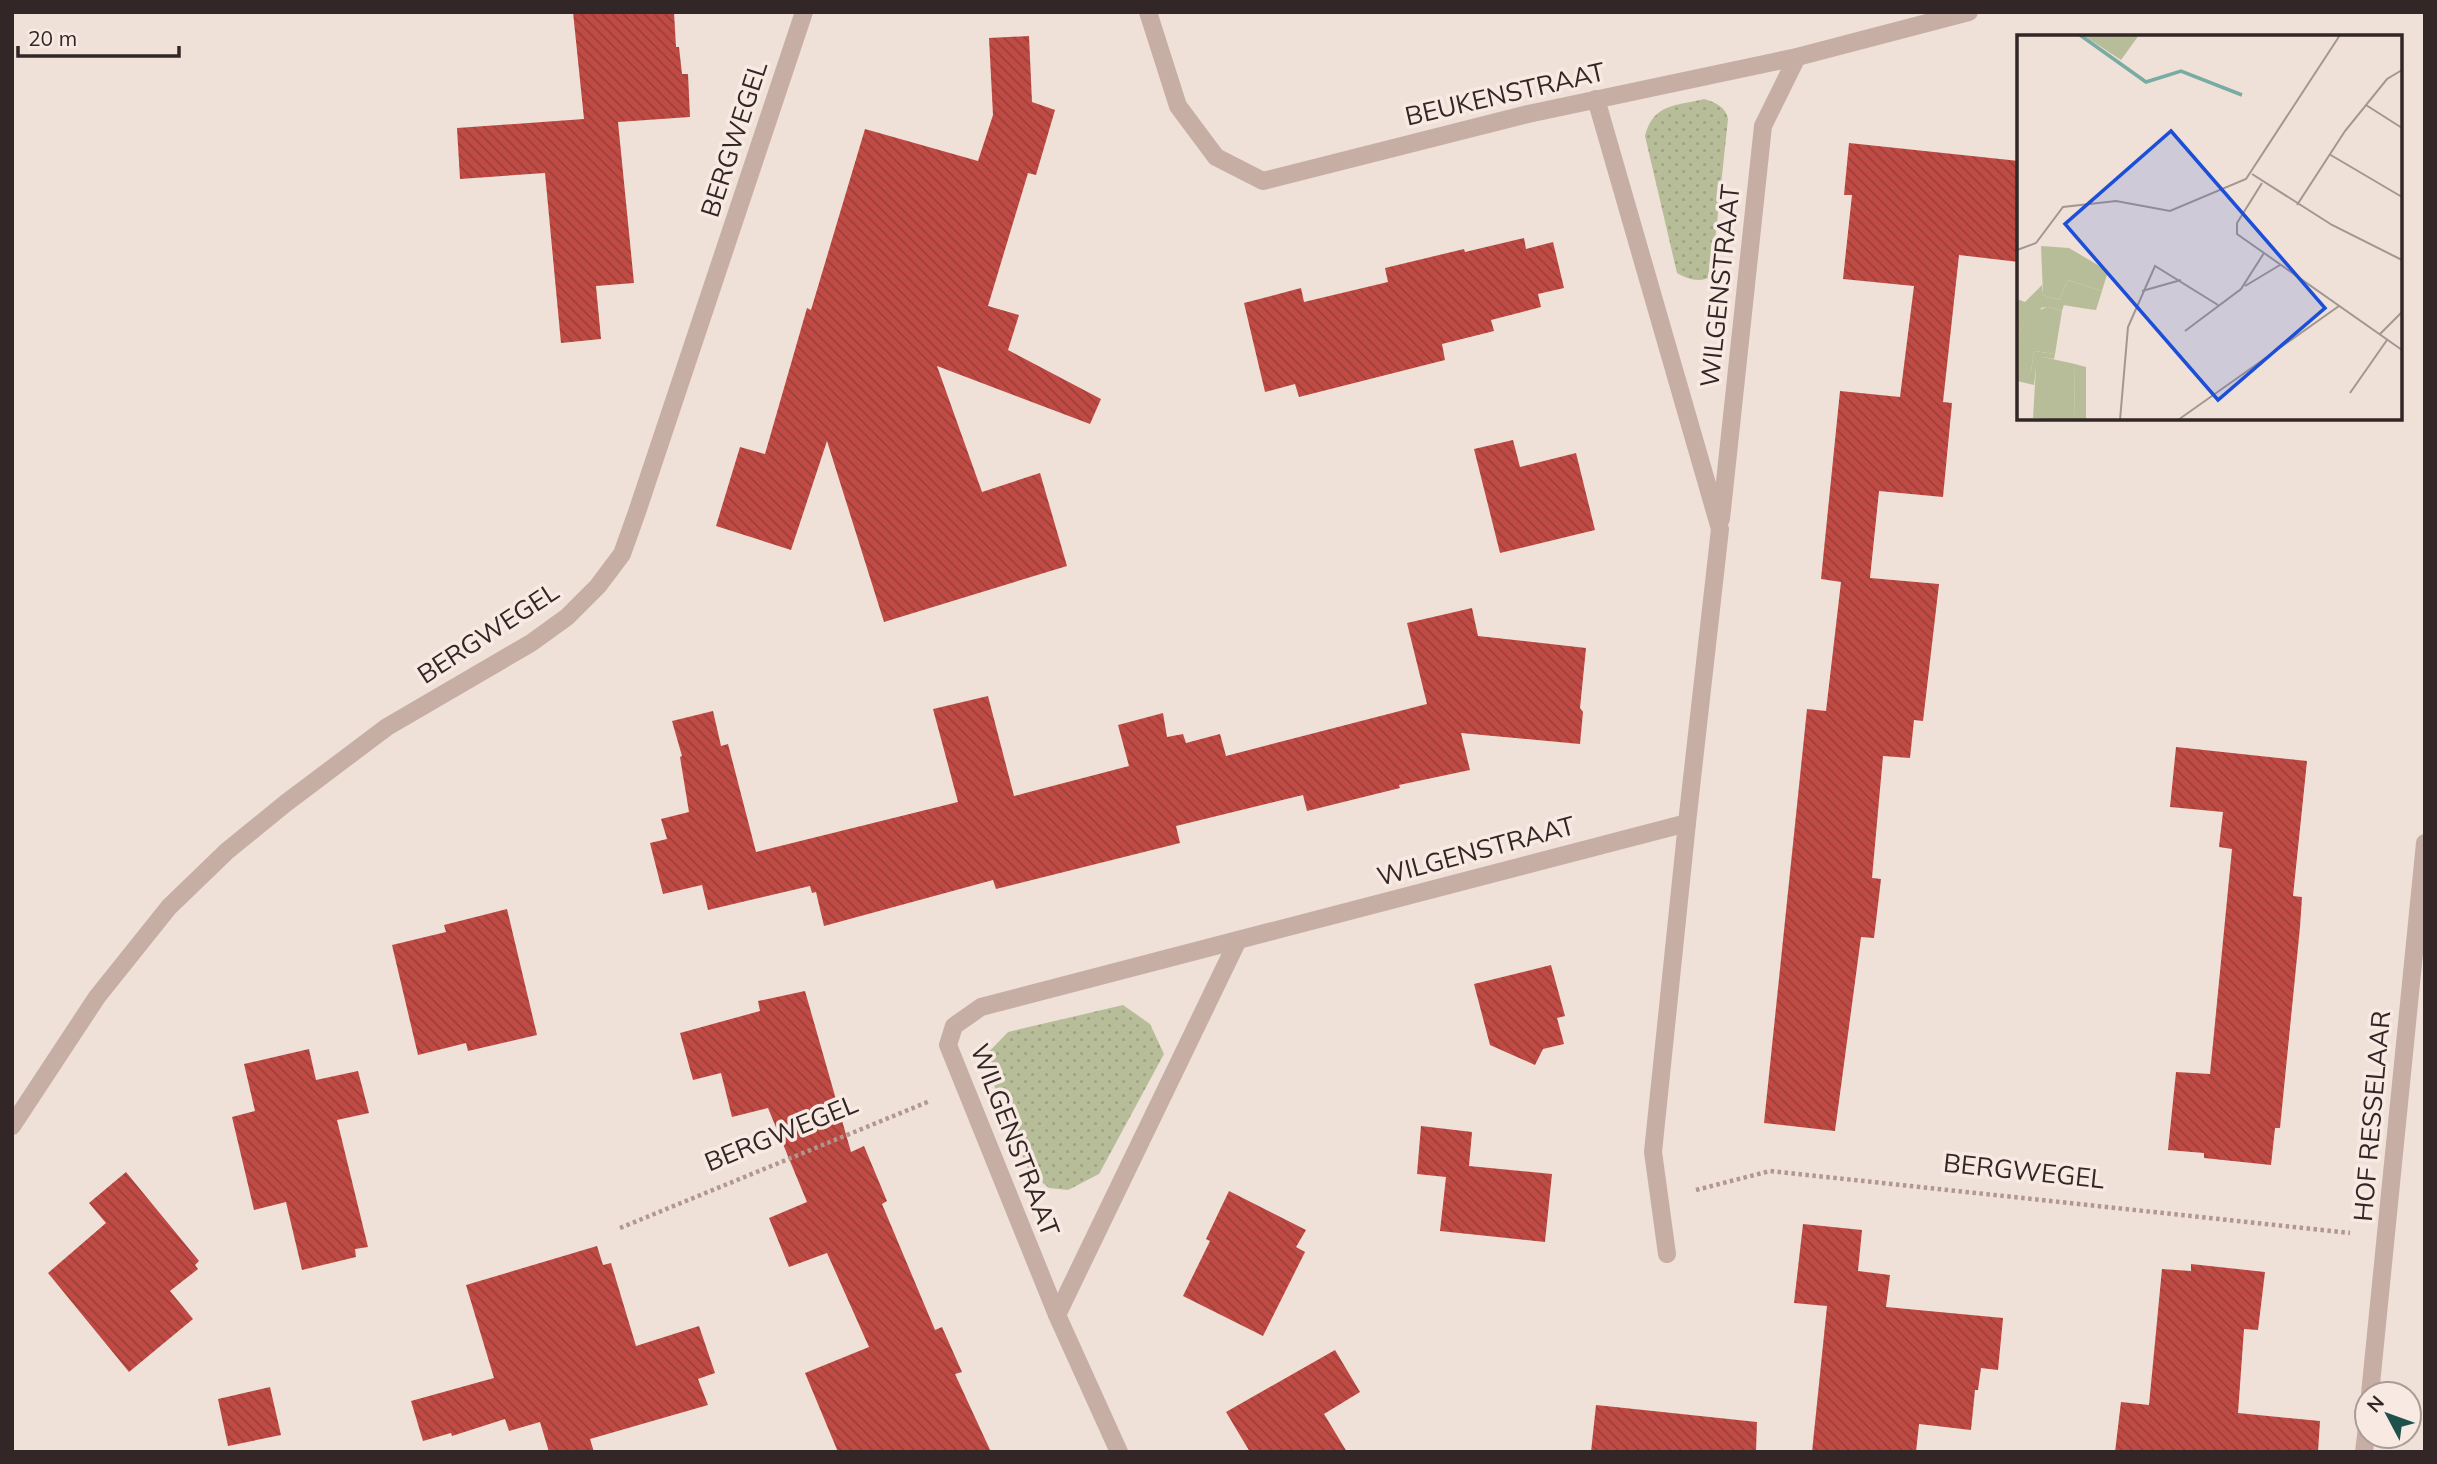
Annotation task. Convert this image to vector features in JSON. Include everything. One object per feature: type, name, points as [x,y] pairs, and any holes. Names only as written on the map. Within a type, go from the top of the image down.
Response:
[{"type":"street","name":"BERGWEGEL","points":[[12,1126],[97,997],[169,907],[227,851],[387,727],[531,643],[567,617],[598,586],[622,554],[804,12]]},
{"type":"street","name":"BEUKENSTRAAT","points":[[1148,12],[1178,106],[1216,157],[1264,181],[1595,99],[1797,57],[1969,12]]},
{"type":"street","name":"WILGENSTRAAT","points":[[1667,1254],[1653,1152],[1687,823],[1763,127],[1797,57]]},
{"type":"street","name":"WILGENSTRAAT","points":[[1595,99],[1720,528]]},
{"type":"street","name":"WILGENSTRAAT","points":[[1119,1452],[1057,1315],[963,1087],[948,1045],[954,1026],[981,1007],[1687,823]]},
{"type":"street","name":"HOF RESSELAAR","points":[[2372,1380],[2425,843]]},
{"type":"street","name":"WILGENSTRAAT","points":[[1057,1315],[1238,940]]},
{"type":"path","name":"BERGWEGEL","points":[[620,1228],[963,1087]]},
{"type":"path","name":"BERGWEGEL","points":[[1658,1199],[1770,1171],[2387,1237]]},
{"type":"green space","points":[[1704,99],[1725,111],[1728,119],[1712,270],[1710,277],[1698,280],[1677,273],[1645,136],[1654,117],[1660,112],[1676,105]]},
{"type":"green space","points":[[1123,1005],[1150,1024],[1164,1054],[1099,1174],[1068,1190],[1049,1188],[1029,1172],[983,1058],[1008,1032]]},
{"type":"building","points":[[573,12],[674,12],[676,47],[679,47],[682,74],[688,74],[690,117],[618,122],[634,283],[596,286],[601,339],[561,343],[545,173],[460,179],[457,128],[584,119]]},
{"type":"building","points":[[1029,36],[1032,102],[1055,110],[1036,175],[1028,173],[988,306],[1019,315],[1008,350],[1101,399],[1090,424],[937,366],[982,492],[1040,473],[1067,566],[884,622],[827,441],[791,550],[716,526],[740,447],[765,454],[807,308],[811,310],[865,129],[978,161],[993,115],[989,38]]},
{"type":"building","points":[[1849,143],[2017,161],[2017,262],[1959,255],[1943,402],[1952,403],[1943,497],[1879,491],[1870,578],[1939,584],[1923,721],[1914,720],[1910,758],[1883,756],[1872,878],[1881,879],[1874,938],[1861,937],[1835,1131],[1764,1123],[1807,709],[1826,711],[1841,582],[1821,579],[1840,391],[1900,397],[1914,286],[1843,279],[1852,195],[1844,195]]},
{"type":"building","points":[[1524,238],[1526,249],[1553,242],[1564,288],[1538,294],[1541,307],[1491,320],[1494,331],[1442,344],[1445,360],[1299,397],[1295,384],[1265,392],[1244,303],[1301,288],[1304,302],[1388,282],[1385,268]]},
{"type":"building","points":[[1513,440],[1520,467],[1576,453],[1595,530],[1500,553],[1474,449]]},
{"type":"building","points":[[1472,608],[1478,636],[1586,648],[1580,708],[1583,712],[1580,744],[1461,733],[1470,770],[1399,785],[1400,788],[1307,811],[1303,795],[1176,826],[1180,843],[996,889],[993,880],[824,926],[816,892],[812,893],[810,886],[708,910],[702,885],[663,894],[650,843],[667,839],[661,819],[689,812],[680,757],[682,756],[672,721],[713,711],[721,746],[728,744],[756,852],[958,802],[933,709],[988,696],[1014,796],[1129,766],[1118,725],[1163,713],[1167,737],[1183,734],[1186,743],[1220,734],[1226,756],[1427,704],[1407,623]]},
{"type":"building","points":[[2176,747],[2307,761],[2293,896],[2302,897],[2300,927],[2280,1128],[2275,1128],[2271,1165],[2204,1158],[2204,1153],[2168,1150],[2176,1072],[2210,1074],[2232,849],[2219,847],[2223,812],[2170,807]]},
{"type":"building","points":[[507,909],[537,1035],[468,1051],[466,1043],[418,1055],[392,945],[446,932],[444,925]]},
{"type":"building","points":[[1551,965],[1565,1016],[1557,1018],[1564,1044],[1543,1049],[1535,1065],[1490,1045],[1474,984]]},
{"type":"building","points":[[805,991],[851,1152],[864,1146],[887,1201],[882,1204],[935,1330],[942,1327],[962,1372],[955,1374],[991,1452],[838,1452],[805,1373],[869,1347],[827,1253],[789,1267],[769,1218],[807,1202],[768,1108],[732,1117],[721,1073],[693,1080],[680,1033],[760,1011],[758,1001]]},
{"type":"building","points":[[309,1049],[316,1080],[358,1071],[369,1113],[337,1120],[368,1247],[355,1249],[356,1257],[302,1270],[286,1202],[254,1210],[232,1117],[255,1111],[244,1064]]},
{"type":"building","points":[[1421,1126],[1472,1132],[1469,1166],[1552,1174],[1545,1242],[1440,1231],[1446,1177],[1417,1174]]},
{"type":"building","points":[[126,1172],[199,1261],[195,1265],[198,1269],[170,1291],[193,1319],[129,1372],[48,1273],[106,1223],[89,1203]]},
{"type":"building","points":[[1229,1191],[1306,1230],[1296,1247],[1305,1252],[1263,1336],[1183,1296],[1210,1241],[1206,1239]]},
{"type":"building","points":[[1803,1224],[1862,1230],[1858,1271],[1890,1275],[1886,1307],[2003,1318],[1998,1370],[1981,1368],[1978,1390],[1975,1390],[1971,1430],[1919,1424],[1916,1452],[1812,1452],[1827,1306],[1794,1303]]},
{"type":"building","points":[[597,1246],[603,1265],[611,1263],[636,1346],[699,1326],[715,1373],[698,1379],[708,1405],[590,1439],[594,1452],[549,1452],[540,1422],[509,1431],[505,1419],[452,1436],[451,1433],[423,1441],[411,1401],[494,1378],[466,1285]]},
{"type":"building","points":[[2191,1264],[2265,1272],[2258,1330],[2244,1329],[2238,1413],[2320,1421],[2318,1452],[2115,1452],[2121,1402],[2149,1405],[2162,1269],[2191,1271]]},
{"type":"building","points":[[1335,1350],[1360,1392],[1324,1414],[1347,1452],[1250,1452],[1226,1412]]},
{"type":"building","points":[[270,1387],[281,1435],[228,1446],[218,1399]]},
{"type":"building","points":[[1596,1405],[1757,1422],[1756,1452],[1591,1452]]}]
